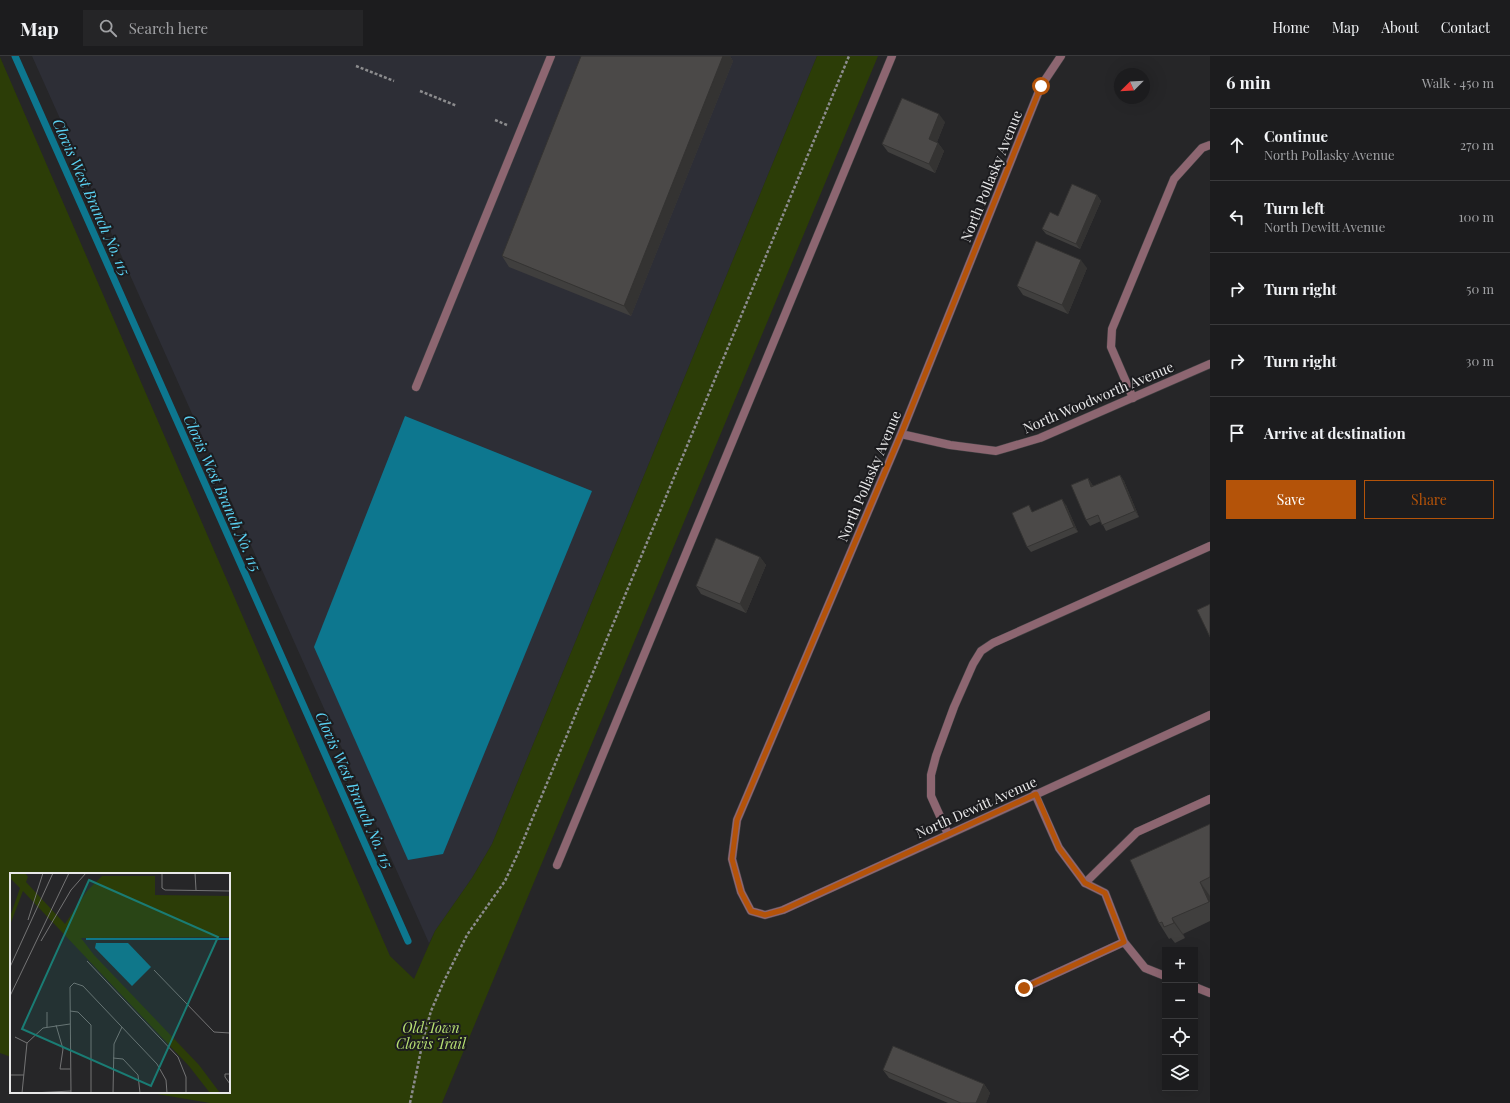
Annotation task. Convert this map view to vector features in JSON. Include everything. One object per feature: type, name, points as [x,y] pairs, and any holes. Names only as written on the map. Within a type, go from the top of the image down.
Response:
[{"type":"street","points":[[416,387],[551,56]]},
{"type":"street","points":[[557,865],[892,56]]},
{"type":"street","name":"North Pollasky Avenue","points":[[751,911],[741,892],[732,859],[737,820],[901,434],[1041,86],[1061,56]]},
{"type":"street","points":[[1133,398],[1111,347],[1112,329],[1174,179],[1202,148],[1210,145]]},
{"type":"street","name":"North Woodworth Avenue","points":[[901,434],[950,445],[996,451],[1040,438],[1210,364]]},
{"type":"street","points":[[948,834],[931,796],[931,775],[936,756],[954,707],[973,664],[981,651],[993,643],[1210,546]]},
{"type":"street","name":"North Dewitt Avenue","points":[[751,911],[765,915],[783,910],[1210,715]]},
{"type":"street","points":[[1036,794],[1059,848],[1085,883],[1105,893],[1124,942],[1145,968],[1162,975]]},
{"type":"street","points":[[1085,883],[1137,832],[1210,799]]},
{"type":"street","points":[[1024,988],[1124,942]]},
{"type":"street","points":[[1198,989],[1210,993]]},
{"type":"path","points":[[410,1103],[424,1036],[432,1011],[467,935],[505,881],[518,853],[849,56]]},
{"type":"path","points":[[356,66],[394,81]]},
{"type":"path","points":[[420,91],[457,106]]},
{"type":"path","points":[[495,120],[507,125]]},
{"type":"shaded area","points":[[32,56],[817,56],[492,844],[472,878],[435,931],[429,943]]},
{"type":"green space","name":"Old Town Clovis Trail","points":[[817,56],[878,56],[442,1103],[210,1103],[151,1093],[230,1093],[230,873],[10,873],[10,1057],[0,1053],[0,57],[390,956],[414,979],[435,931],[472,878],[492,844]]},
{"type":"water","points":[[405,416],[592,491],[443,854],[408,860],[314,647]]},
{"type":"building","points":[[581,56],[723,56],[624,306],[502,256]]},
{"type":"building","points":[[902,98],[939,114],[929,139],[938,143],[929,164],[882,144]]},
{"type":"building","points":[[1072,184],[1097,195],[1076,244],[1042,229],[1050,212],[1058,216]]},
{"type":"building","points":[[1036,241],[1081,260],[1062,305],[1017,286]]},
{"type":"building","points":[[1120,475],[1135,511],[1102,525],[1098,515],[1086,520],[1071,485],[1088,478],[1091,487]]},
{"type":"building","points":[[1062,499],[1074,527],[1027,547],[1012,513],[1029,505],[1032,512]]},
{"type":"building","points":[[716,538],[760,557],[740,604],[696,586]]},
{"type":"building","points":[[1210,604],[1210,637],[1197,610]]},
{"type":"building","points":[[1210,824],[1210,877],[1200,882],[1209,902],[1172,918],[1174,923],[1164,927],[1162,922],[1159,923],[1130,860]]},
{"type":"building","points":[[893,1046],[984,1084],[976,1103],[961,1103],[883,1070]]},
{"type":"waterway","name":"Clovis West Branch No. 115","points":[[15,56],[408,941]]},
{"type":"route","points":[[1024,988],[1124,942],[1105,893],[1085,883],[1059,848],[1036,794],[783,910],[765,915],[751,911],[741,892],[732,859],[737,820],[901,434],[1041,86]]}]
